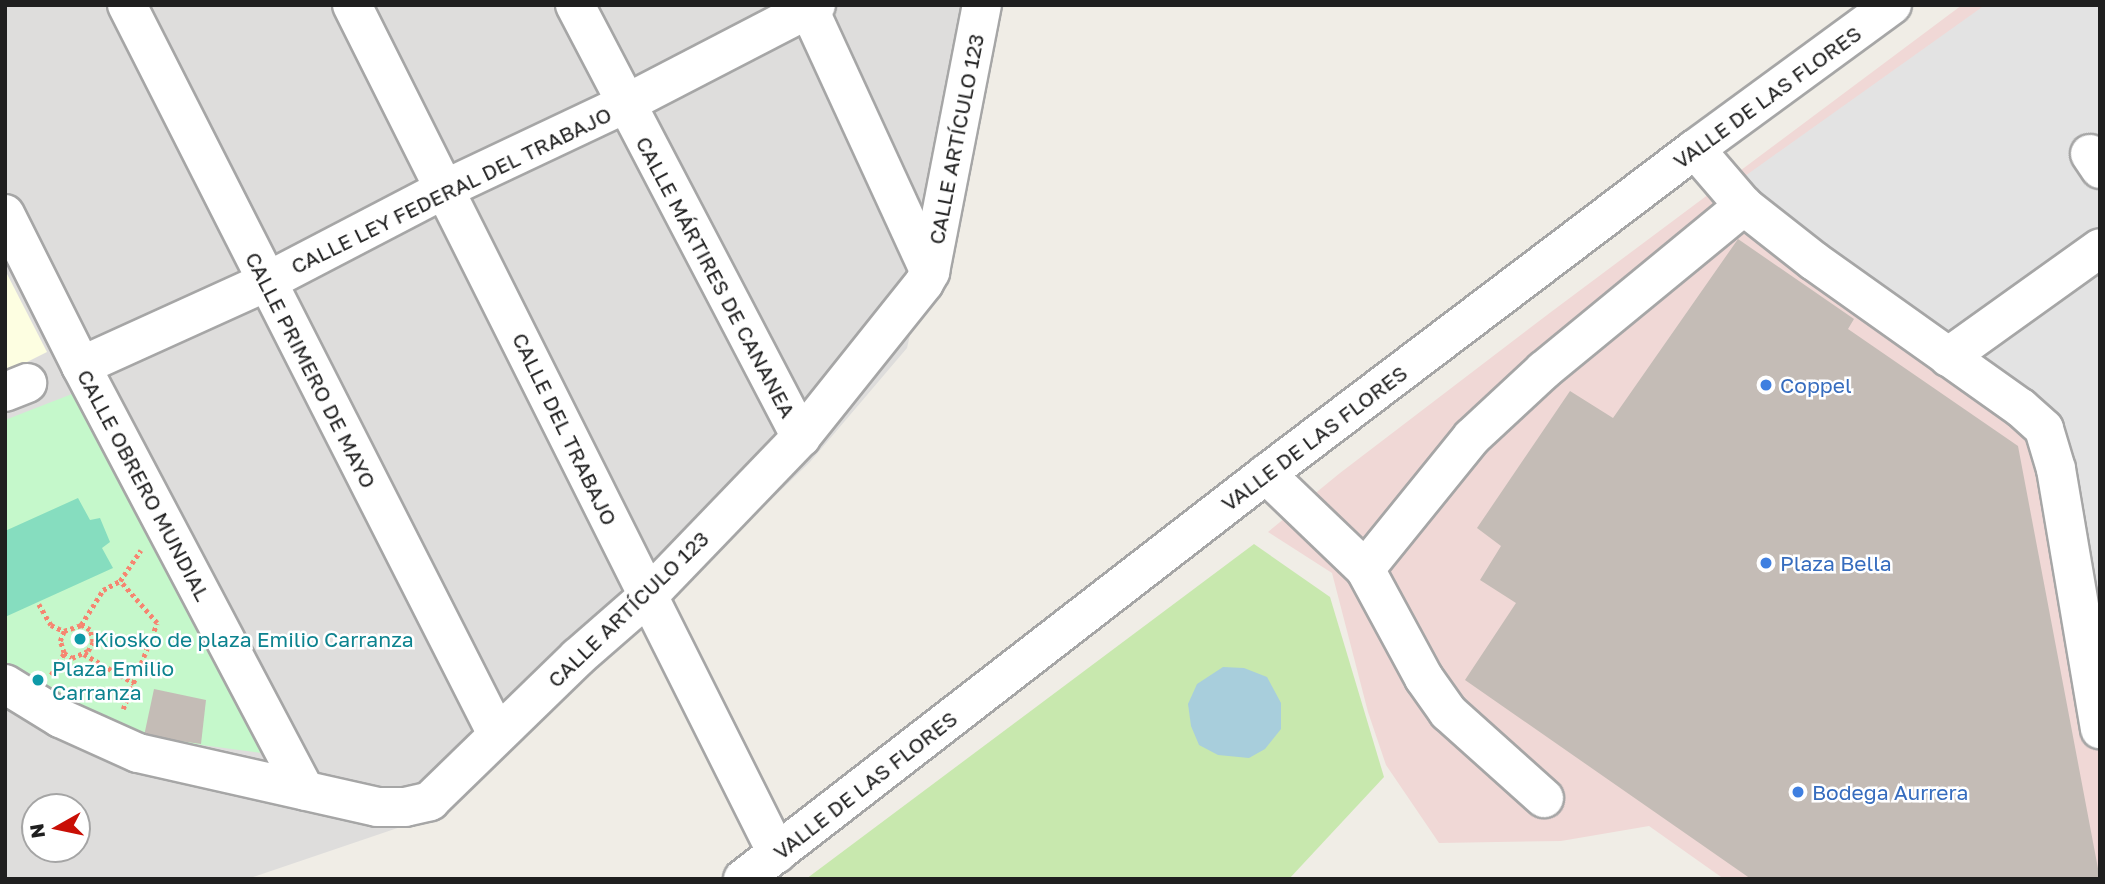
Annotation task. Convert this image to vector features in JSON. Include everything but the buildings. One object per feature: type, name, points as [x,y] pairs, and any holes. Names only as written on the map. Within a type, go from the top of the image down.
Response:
[{"type":"street","name":"CALLE PRIMERO DE MAYO","points":[[127,5],[497,734]]},
{"type":"street","name":"CALLE DEL TRABAJO","points":[[352,5],[777,853]]},
{"type":"street","name":"CALLE MÁRTIRES DE CANANEA","points":[[575,5],[801,437]]},
{"type":"street","name":"CALLE ARTÍCULO 123","points":[[20,693],[60,718],[138,753],[377,807],[405,807],[430,801],[497,734],[648,596],[801,437],[930,272],[982,5]]},
{"type":"street","name":"VALLE DE LAS FLORES","points":[[743,879],[1266,474],[1695,149],[1892,5]]},
{"type":"street","name":"CALLE LEY FEDERAL DEL TRABAJO","points":[[81,366],[266,282],[445,189],[625,104],[811,7]]},
{"type":"street","points":[[811,7],[930,272]]},
{"type":"street","points":[[1695,149],[1744,206],[2021,408],[2048,437],[2100,729]]},
{"type":"street","points":[[1365,569],[1472,437],[1544,370],[1744,206]]},
{"type":"street","name":"CALLE OBRERO MUNDIAL","points":[[5,214],[81,366],[305,791]]},
{"type":"street","points":[[1948,357],[2100,248]]},
{"type":"street","points":[[1266,474],[1365,569],[1423,678],[1448,712],[1544,798]]},
{"type":"path","points":[[38,604],[51,625],[64,631],[80,625],[103,590],[120,581],[136,553],[151,544]]},
{"type":"path","points":[[119,720],[158,622],[120,581]]},
{"type":"path","points":[[64,631],[60,641],[64,653],[72,658],[83,653],[93,642],[90,630],[80,625]]},
{"type":"path","points":[[20,693],[64,653]]},
{"type":"path","points":[[83,653],[134,683]]},
{"type":"shaded area","points":[[5,5],[979,5],[907,348],[810,462],[654,612],[427,818],[247,879],[5,879]]},
{"type":"shaded area","name":"Plaza Bella","points":[[1962,5],[2100,5],[2100,879],[1724,879],[1649,826],[1561,841],[1439,843],[1386,765],[1368,712],[1332,573],[1268,532],[1340,473],[1551,312]]},
{"type":"shaded area","points":[[1985,5],[2100,5],[2100,679],[2052,427],[1802,242],[1745,176]]},
{"type":"shaded area","points":[[5,270],[47,352],[5,373]]},
{"type":"green space","points":[[72,394],[262,753],[89,730],[5,672],[5,420]]},
{"type":"green space","points":[[78,498],[90,520],[100,518],[110,542],[102,548],[113,568],[5,617],[5,531]]},
{"type":"green space","points":[[1254,544],[1330,597],[1384,777],[1289,879],[806,879]]},
{"type":"water","points":[[1223,667],[1244,668],[1267,677],[1281,703],[1281,729],[1265,749],[1249,758],[1218,755],[1199,745],[1191,726],[1188,704],[1197,684]]},
{"type":"place","name":"Coppel","points":[[1766,385]]},
{"type":"place","name":"Plaza Bella","points":[[1766,563]]},
{"type":"place","name":"Kiosko de plaza Emilio Carranza","points":[[80,639]]},
{"type":"place","name":"Plaza Emilio Carranza","points":[[38,680]]},
{"type":"place","name":"Bodega Aurrera","points":[[1798,792]]}]
